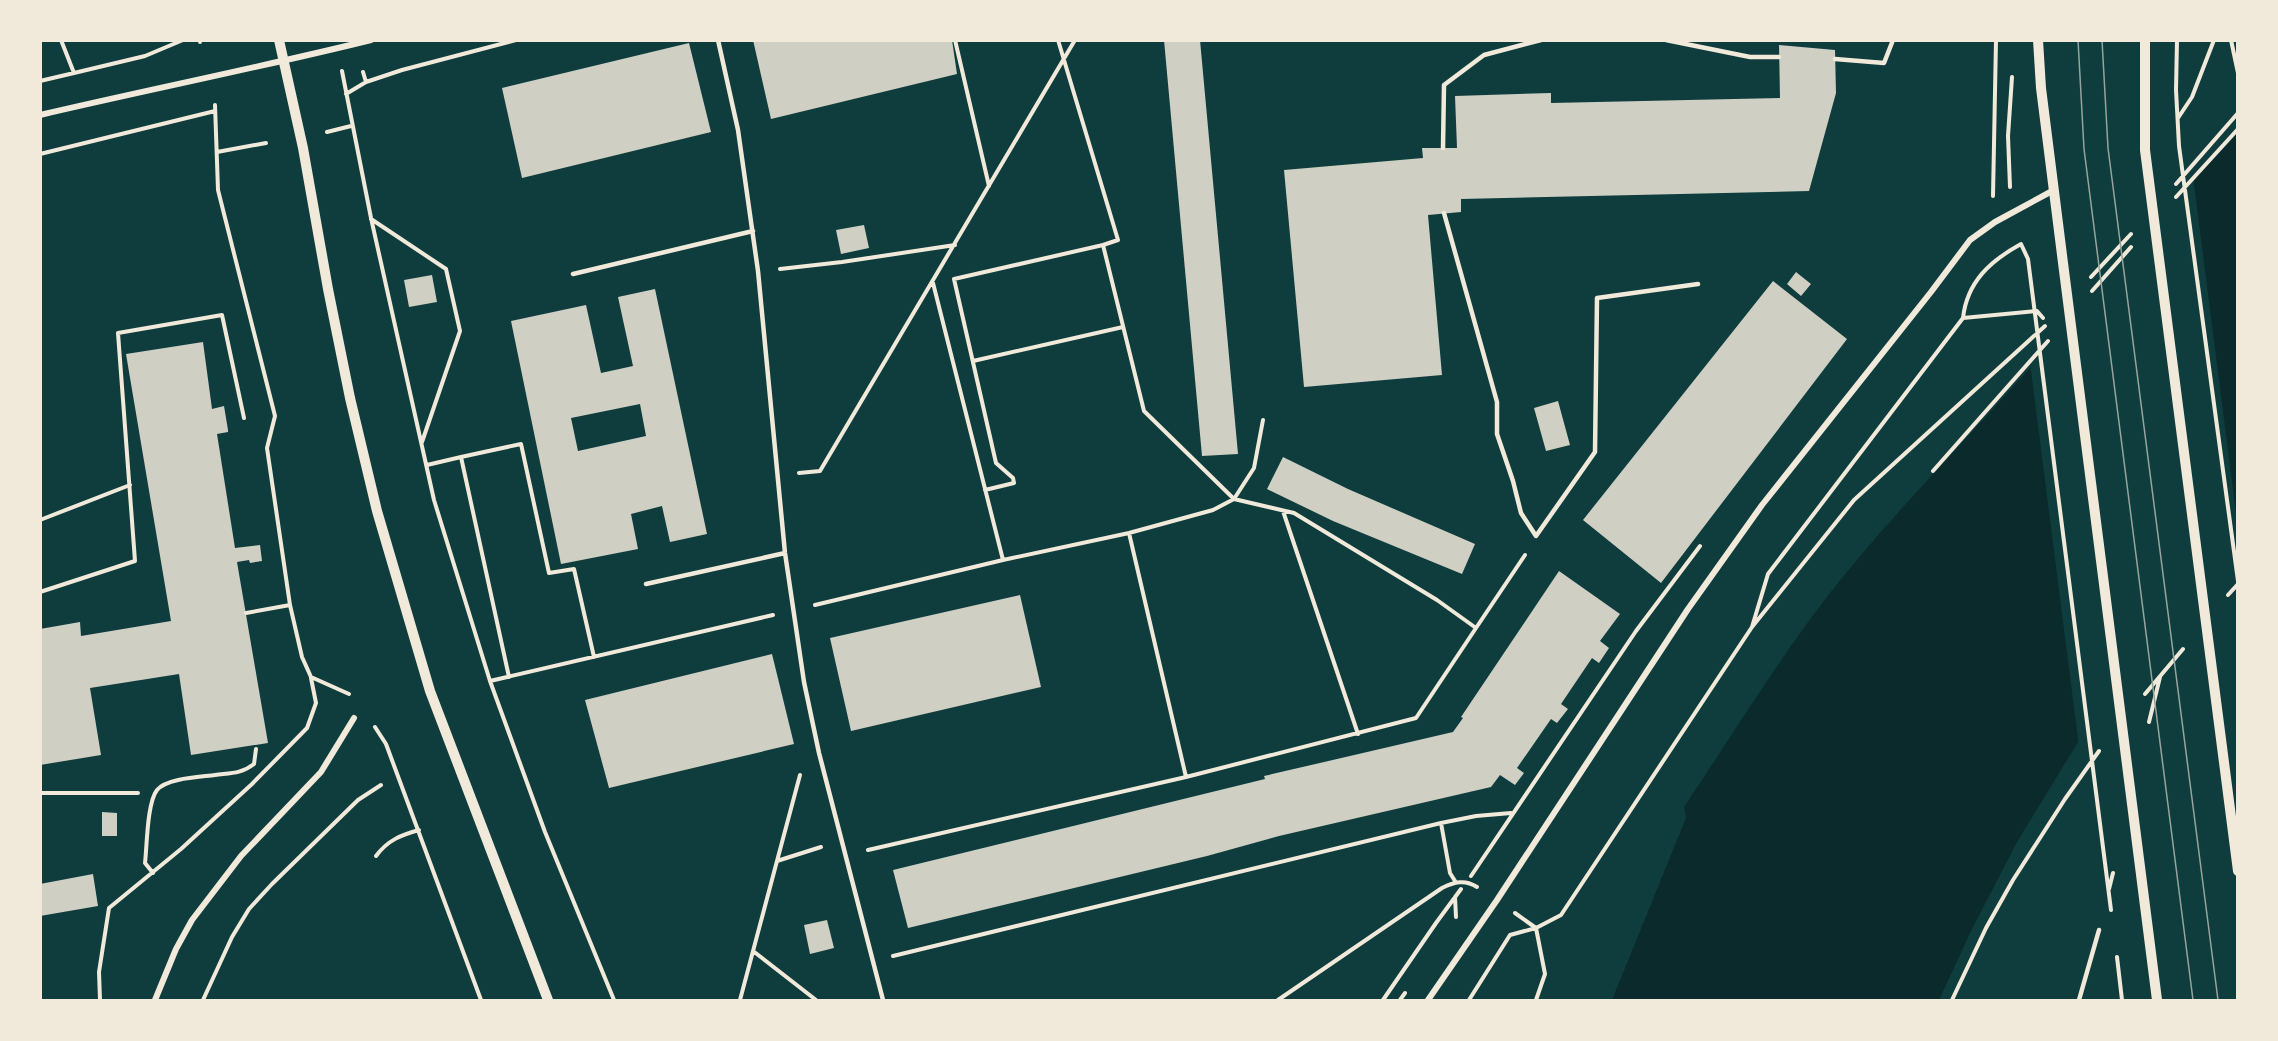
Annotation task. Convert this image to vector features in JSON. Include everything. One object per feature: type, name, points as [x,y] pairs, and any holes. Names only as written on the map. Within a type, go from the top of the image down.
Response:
[{"type":"street","points":[[279,40],[303,148],[348,387],[377,511],[430,691],[548,1000]]},
{"type":"street","points":[[40,115],[208,76],[284,62],[371,40]]},
{"type":"street","points":[[2038,40],[2041,88],[2157,1000]]},
{"type":"street","points":[[2145,40],[2145,150],[2238,871]]},
{"type":"street","points":[[1428,1000],[1497,900],[1688,609],[1762,505],[1970,240],[1995,222],[2054,190]]},
{"type":"street","points":[[155,1000],[176,948],[192,920],[241,856],[321,772],[354,718]]},
{"type":"lane","points":[[718,40],[738,130],[753,231],[785,553],[804,682],[819,753],[883,1000]]},
{"type":"lane","points":[[1443,148],[1444,85],[1484,55],[1541,40]]},
{"type":"lane","points":[[1666,40],[1750,57],[1779,57]]},
{"type":"lane","points":[[1835,59],[1884,63],[1893,40]]},
{"type":"lane","points":[[1444,213],[1497,402],[1497,434],[1521,513],[1536,536],[1595,452],[1597,298],[1698,284]]},
{"type":"lane","points":[[573,274],[753,231]]},
{"type":"lane","points":[[646,584],[785,553]]},
{"type":"lane","points":[[2079,1000],[2100,930]]},
{"type":"path","points":[[61,40],[74,73]]},
{"type":"path","points":[[40,81],[145,56],[183,40]]},
{"type":"path","points":[[346,94],[366,82],[402,70],[516,40]]},
{"type":"path","points":[[955,40],[989,186]]},
{"type":"path","points":[[985,490],[1014,483],[1013,478],[996,463],[954,279],[1118,240],[1058,40]]},
{"type":"path","points":[[778,476],[820,471],[933,284],[1075,40]]},
{"type":"path","points":[[1995,222],[1992,194],[1996,40]]},
{"type":"path","points":[[2177,40],[2176,90],[2179,146],[2238,583],[2223,602]]},
{"type":"path","points":[[2178,118],[2192,97],[2214,40]]},
{"type":"path","points":[[2231,40],[2238,73]]},
{"type":"path","points":[[2012,70],[2008,136],[2009,178],[2013,212],[2021,244],[2028,259],[2111,912]]},
{"type":"path","points":[[363,72],[366,82]]},
{"type":"path","points":[[345,86],[370,218],[434,500],[490,681],[544,832],[614,1000]]},
{"type":"path","points":[[99,1000],[99,972],[109,908],[153,873],[252,784],[307,728],[316,703],[311,677],[302,657],[290,605],[267,448],[275,416],[218,190],[215,105]]},
{"type":"path","points":[[40,154],[215,111]]},
{"type":"path","points":[[2175,186],[2238,113]]},
{"type":"path","points":[[326,132],[352,126]]},
{"type":"path","points":[[217,152],[266,143]]},
{"type":"path","points":[[370,218],[446,268],[449,279],[460,331],[421,443]]},
{"type":"path","points":[[2088,280],[2135,229]]},
{"type":"path","points":[[1752,627],[1768,574],[1963,318],[1965,303],[1984,269],[2002,254],[2021,244]]},
{"type":"path","points":[[758,271],[842,262],[955,245]]},
{"type":"path","points":[[1103,245],[1144,411],[1234,499],[1294,513],[1437,600],[1476,628]]},
{"type":"path","points":[[933,284],[1003,560]]},
{"type":"path","points":[[1963,318],[2037,311]]},
{"type":"path","points":[[40,592],[135,561],[118,333],[222,315],[244,418]]},
{"type":"path","points":[[1469,1000],[1508,933],[1536,928],[1562,915],[1752,627],[1854,500],[2048,323]]},
{"type":"path","points":[[973,362],[1123,327]]},
{"type":"path","points":[[490,681],[1003,560],[1129,533],[1213,510],[1234,499],[1254,468],[1263,420]]},
{"type":"path","points":[[426,465],[521,444],[549,573],[574,569],[594,657]]},
{"type":"path","points":[[461,457],[509,677]]},
{"type":"path","points":[[40,520],[130,485]]},
{"type":"path","points":[[1282,510],[1358,734]]},
{"type":"path","points":[[1129,533],[1186,777]]},
{"type":"path","points":[[847,855],[1186,777],[1416,718],[1516,570],[1536,536]]},
{"type":"path","points":[[1471,876],[1661,596]]},
{"type":"path","points":[[246,613],[290,605]]},
{"type":"path","points":[[2139,701],[2186,645]]},
{"type":"path","points":[[311,677],[327,684]]},
{"type":"path","points":[[386,744],[481,1000]]},
{"type":"path","points":[[1952,1000],[1986,928],[2013,880],[2064,799],[2103,746]]},
{"type":"path","points":[[153,873],[145,863],[152,803],[157,790],[178,781],[244,772],[254,764],[256,749]]},
{"type":"path","points":[[740,1000],[805,757],[819,753]]},
{"type":"path","points":[[203,1000],[232,937],[249,909],[358,800],[381,785]]},
{"type":"path","points":[[40,793],[138,793]]},
{"type":"path","points":[[873,961],[1441,823],[1476,816],[1512,813]]},
{"type":"path","points":[[1441,823],[1450,873],[1455,882]]},
{"type":"path","points":[[376,856],[384,844],[399,836],[419,830]]},
{"type":"path","points":[[777,861],[842,840]]},
{"type":"path","points":[[1278,1000],[1442,888],[1455,882],[1474,884]]},
{"type":"path","points":[[1383,1000],[1461,889]]},
{"type":"path","points":[[1455,897],[1462,901]]},
{"type":"path","points":[[1517,914],[1536,928],[1545,974],[1536,1000]]},
{"type":"path","points":[[2115,948],[2122,1000]]},
{"type":"path","points":[[753,951],[816,1000]]},
{"type":"water","points":[[2237,134],[2237,544],[2225,555],[2078,742],[2017,842],[1971,931],[1939,1000],[1612,1000],[1686,818],[1684,807],[1810,619],[1876,538]]},
{"type":"pier","points":[[2193,176],[2237,521],[2238,548],[2227,557],[2079,747],[2030,363]]},
{"type":"building","points":[[753,40],[952,40],[957,74],[771,119]]},
{"type":"building","points":[[1164,40],[1200,40],[1238,454],[1202,456]]},
{"type":"building","points":[[689,43],[711,132],[522,178],[502,88]]},
{"type":"building","points":[[1779,45],[1835,50],[1836,93],[1809,191],[1461,199],[1461,212],[1428,215],[1442,375],[1304,387],[1284,170],[1423,158],[1422,148],[1457,148],[1455,96],[1551,93],[1551,103],[1780,98]]},
{"type":"building","points":[[864,225],[869,248],[841,254],[836,230]]},
{"type":"building","points":[[1796,272],[1811,284],[1801,296],[1787,284]]},
{"type":"building","points":[[432,275],[437,302],[409,307],[404,280]]},
{"type":"building","points":[[1773,281],[1847,339],[1661,583],[1583,520]]},
{"type":"building","points":[[655,289],[707,534],[670,542],[662,506],[631,514],[638,549],[561,564],[511,321],[586,305],[601,373],[633,366],[618,297]],"holes":[[[640,404],[646,436],[578,451],[571,418]]]},
{"type":"building","points":[[203,342],[212,409],[224,406],[228,430],[228,432],[217,434],[235,548],[260,545],[262,561],[237,562],[268,743],[191,755],[179,674],[90,688],[101,755],[40,765],[40,629],[80,622],[81,636],[171,621],[126,354]]},
{"type":"building","points":[[1558,401],[1570,445],[1546,451],[1534,408]]},
{"type":"building","points":[[1283,457],[1348,489],[1475,544],[1462,574],[1333,521],[1267,489]]},
{"type":"building","points":[[1559,571],[1620,614],[1600,641],[1609,648],[1599,663],[1592,658],[1561,704],[1568,709],[1557,723],[1551,719],[1517,768],[1524,773],[1515,785],[1500,775],[1491,787],[1279,836],[1207,856],[908,928],[893,870],[1265,779],[1264,776],[1453,732]]},
{"type":"building","points":[[1020,595],[1041,687],[851,731],[830,638]]},
{"type":"building","points":[[772,654],[794,744],[609,788],[585,700]]},
{"type":"building","points":[[102,812],[117,813],[117,836],[102,836]]},
{"type":"building","points":[[93,874],[98,906],[40,916],[40,884]]},
{"type":"building","points":[[827,920],[834,948],[810,954],[804,925]]},
{"type":"tram line","points":[[2078,40],[2084,149],[2193,1000]]},
{"type":"tram line","points":[[2102,40],[2108,148],[2218,1000]]}]
